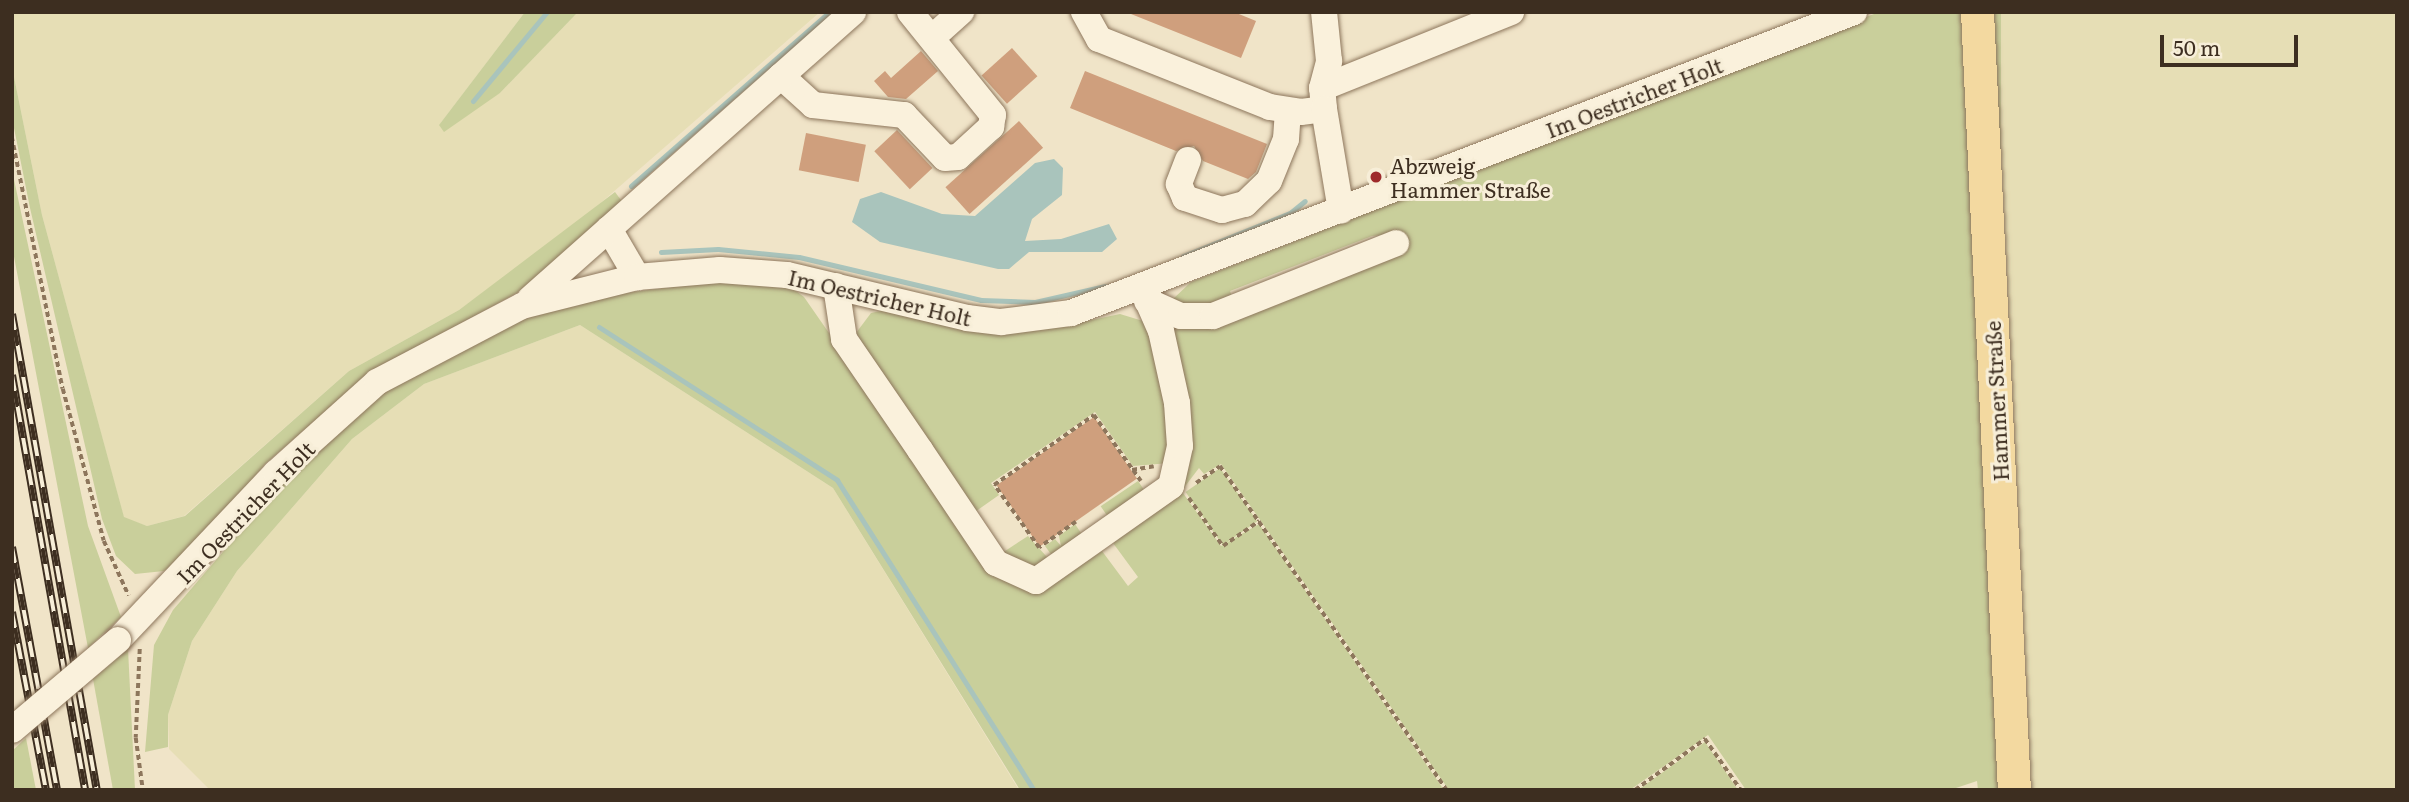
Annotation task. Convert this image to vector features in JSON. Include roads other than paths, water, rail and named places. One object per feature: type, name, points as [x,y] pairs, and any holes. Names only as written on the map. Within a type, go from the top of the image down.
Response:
[{"type":"main road","name":"Hammer Straße","points":[[1977,12],[2014,790]]},
{"type":"street","points":[[522,306],[853,12]]},
{"type":"street","points":[[781,76],[813,105],[904,115],[953,160],[991,127],[993,115],[933,37],[910,12]]},
{"type":"street","points":[[933,37],[961,12]]},
{"type":"street","points":[[1084,12],[1099,40],[1288,112],[1323,99],[1475,20],[1511,12]]},
{"type":"street","points":[[1324,12],[1329,61],[1323,99],[1341,211]]},
{"type":"street","name":"Im Oestricher Holt","points":[[12,730],[142,619],[276,473],[377,382],[522,306],[637,277],[754,271],[1001,322],[1071,313],[1145,296],[1341,211],[1854,12]]},
{"type":"street","points":[[1188,160],[1179,184],[1185,198],[1222,210],[1245,204],[1269,181],[1286,139],[1288,112]]},
{"type":"street","points":[[609,229],[637,277]]},
{"type":"street","points":[[1145,296],[1181,316],[1213,316],[1396,243]]},
{"type":"street","points":[[836,286],[845,339],[1006,572],[1021,580],[1050,576],[1169,492],[1180,446],[1177,403],[1161,331],[1145,296]]},
{"type":"water","points":[[1054,159],[1063,168],[1062,195],[1032,219],[1025,241],[1061,239],[1109,224],[1117,239],[1102,252],[1029,252],[1009,269],[998,269],[880,242],[852,222],[860,199],[881,192],[942,214],[975,216],[1035,163]]},
{"type":"waterway","points":[[473,101],[547,12]]},
{"type":"waterway","points":[[631,186],[829,12]]},
{"type":"waterway","points":[[1183,256],[1290,213],[1305,201]]},
{"type":"waterway","points":[[661,252],[718,249],[799,257],[981,300],[1035,302],[1105,286]]},
{"type":"waterway","points":[[599,327],[837,480],[1034,790]]},
{"type":"railway","points":[[12,314],[97,790]]},
{"type":"railway","points":[[12,375],[85,790]]},
{"type":"railway","points":[[12,547],[57,790]]},
{"type":"railway","points":[[12,612],[46,790]]},
{"type":"place","name":"Abzweig Hammer Straße","points":[[1376,177]]}]
